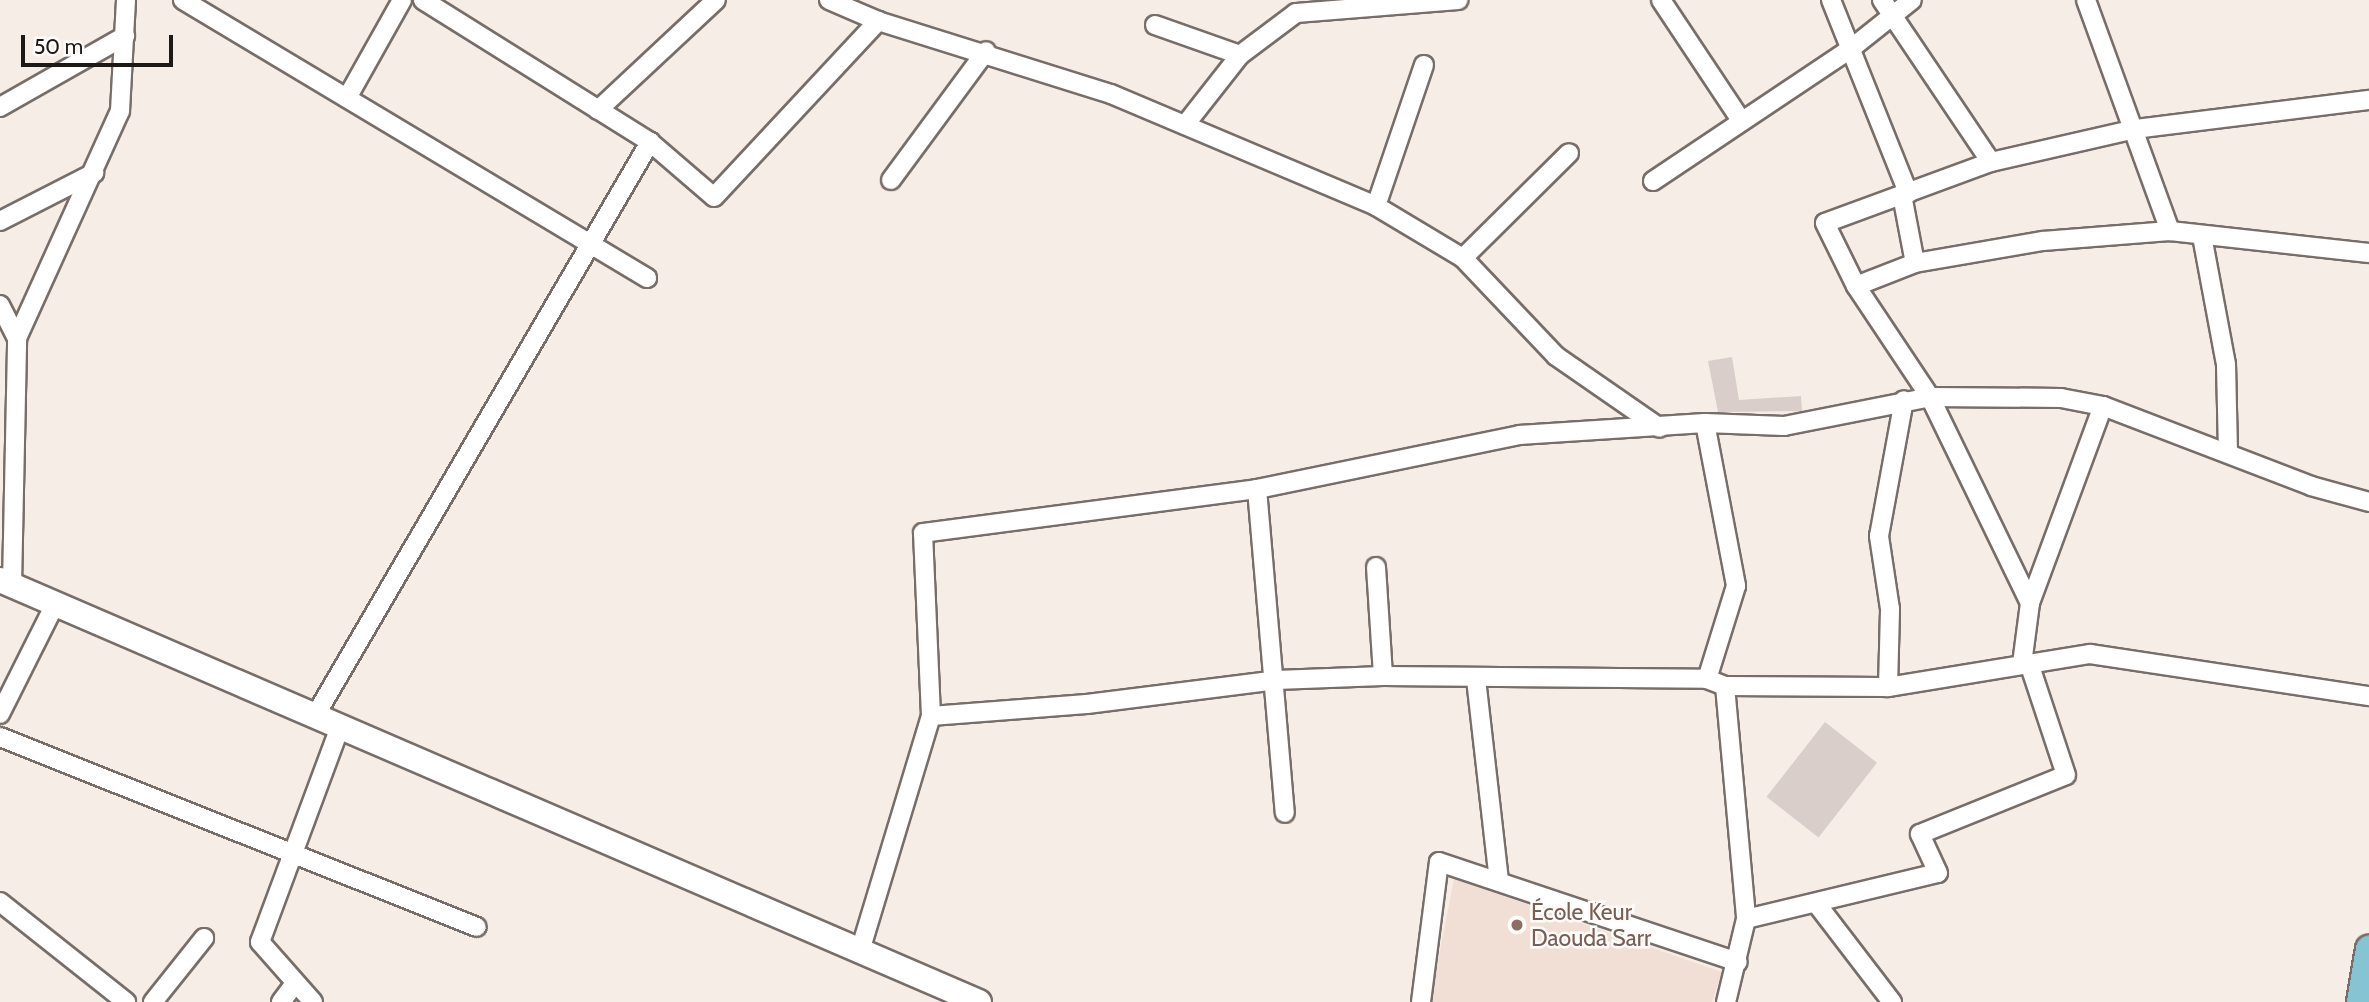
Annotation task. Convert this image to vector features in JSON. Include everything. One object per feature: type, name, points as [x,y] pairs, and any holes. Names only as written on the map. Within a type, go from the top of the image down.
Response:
[{"type":"main road","points":[[2360,1002],[2369,949]]},
{"type":"street","points":[[126,0],[120,111],[17,338],[6,583],[979,1002]]},
{"type":"street","points":[[183,0],[647,278]]},
{"type":"street","points":[[347,98],[402,0]]},
{"type":"street","points":[[422,0],[650,142],[713,197],[878,21]]},
{"type":"street","points":[[598,110],[716,0]]},
{"type":"street","points":[[829,0],[878,21],[986,51],[1185,125],[1376,206],[1463,258],[1556,356],[1660,428]]},
{"type":"street","points":[[1185,125],[1240,55],[1296,13],[1458,0]]},
{"type":"street","points":[[1661,0],[1740,119]]},
{"type":"street","points":[[1831,0],[1853,47],[1905,194],[1915,263]]},
{"type":"street","points":[[1653,181],[1740,119],[1853,47],[1887,7],[1912,0]]},
{"type":"street","points":[[2086,0],[2170,231]]},
{"type":"street","points":[[1887,7],[1991,162]]},
{"type":"street","points":[[1156,25],[1240,55]]},
{"type":"street","points":[[0,107],[125,36]]},
{"type":"street","points":[[891,180],[986,51]]},
{"type":"street","points":[[1376,206],[1424,65]]},
{"type":"street","points":[[2030,603],[1930,397],[1856,286],[1825,223],[1991,162],[2135,129],[2369,100]]},
{"type":"street","points":[[315,716],[650,142]]},
{"type":"street","points":[[1463,258],[1569,153]]},
{"type":"street","points":[[0,221],[94,173]]},
{"type":"street","points":[[1856,286],[1915,263],[2043,241],[2170,231],[2369,253]]},
{"type":"street","points":[[2202,236],[2226,364],[2228,453]]},
{"type":"street","points":[[0,305],[17,338]]},
{"type":"street","points":[[0,392],[16,379]]},
{"type":"street","points":[[860,951],[931,716],[923,533],[1257,489],[1519,435],[1705,423],[1784,426],[1904,400],[1930,397],[2061,398],[2103,406],[2311,486],[2369,502]]},
{"type":"street","points":[[1888,687],[1890,608],[1878,536],[1904,400]]},
{"type":"street","points":[[1746,919],[1938,873],[1920,834],[2066,775],[2025,664],[2030,603],[2103,406]]},
{"type":"street","points":[[1705,423],[1736,586],[1707,679]]},
{"type":"street","points":[[1257,489],[1276,680],[1285,813]]},
{"type":"street","points":[[1376,567],[1382,676]]},
{"type":"street","points":[[0,714],[55,604]]},
{"type":"street","points":[[931,716],[1087,704],[1276,680],[1382,676],[1476,679],[1707,679],[1725,686],[1888,687],[2090,654],[2369,696]]},
{"type":"street","points":[[1476,679],[1499,882]]},
{"type":"street","points":[[1725,686],[1746,919],[1729,1000]]},
{"type":"street","points":[[313,1002],[293,986],[260,942],[340,727]]},
{"type":"street","points":[[0,737],[477,928]]},
{"type":"street","points":[[1421,1002],[1438,862],[1738,962]]},
{"type":"street","points":[[0,902],[126,1002]]},
{"type":"street","points":[[1816,903],[1892,1002]]},
{"type":"street","points":[[153,1002],[204,938]]},
{"type":"street","points":[[281,1002],[293,986]]},
{"type":"shaded area","name":"École Keur Daouda Sarr","points":[[1454,879],[1722,972],[1712,1002],[1430,1002]]},
{"type":"building","points":[[1732,357],[1739,400],[1801,396],[1802,411],[1718,412],[1708,361]]},
{"type":"building","points":[[1825,722],[1877,763],[1819,837],[1767,797]]},
{"type":"place","name":"École Keur Daouda Sarr","points":[[1517,925]]}]
